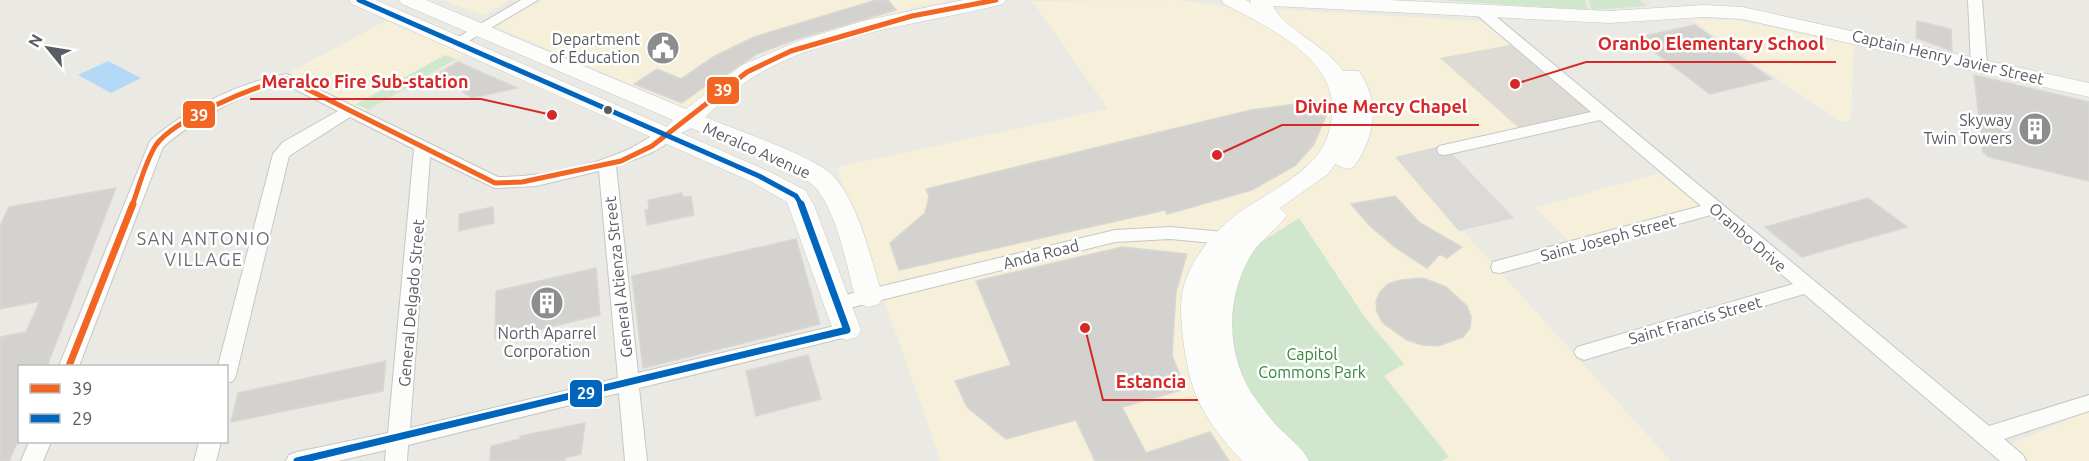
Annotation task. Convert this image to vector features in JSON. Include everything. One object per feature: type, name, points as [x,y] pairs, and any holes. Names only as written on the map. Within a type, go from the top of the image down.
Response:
[{"type":"street","name":"Meralco Avenue","points":[[359,0],[759,176],[796,196],[802,205],[847,330]]},
{"type":"street","name":"Meralco Avenue","points":[[409,0],[782,158],[823,180],[830,189],[850,233],[869,297]]},
{"type":"street","points":[[457,42],[531,0]]},
{"type":"street","points":[[69,365],[156,145],[172,131],[262,83],[287,79],[495,183],[522,182],[607,164],[652,146],[747,72],[791,51],[912,16],[996,0]]},
{"type":"street","points":[[1231,0],[1279,24]]},
{"type":"street","points":[[1261,461],[1215,404],[1207,383],[1194,327],[1198,278],[1235,239],[1320,187],[1343,166],[1357,145],[1362,127],[1363,110],[1354,81],[1330,50],[1295,24],[1271,0],[1262,8],[1319,54],[1337,78],[1345,110],[1342,136],[1330,157],[1311,176],[1234,227],[1235,239],[1234,258],[1221,284],[1216,317],[1220,345],[1236,398],[1265,434],[1293,461]]},
{"type":"street","name":"Captain Henry Javier Street","points":[[1271,0],[1609,17],[1706,11],[1742,13],[2089,90]]},
{"type":"street","points":[[1975,0],[1980,65]]},
{"type":"street","name":"Oranbo Drive","points":[[1482,12],[2015,461]]},
{"type":"street","points":[[569,92],[593,77]]},
{"type":"street","points":[[228,367],[281,154],[289,146],[350,110]]},
{"type":"street","points":[[1445,150],[1605,114]]},
{"type":"street","name":"General Delgado Street","points":[[396,461],[418,220],[422,146]]},
{"type":"street","points":[[759,176],[782,158]]},
{"type":"street","name":"General Atienza Street","points":[[607,164],[636,461]]},
{"type":"street","name":"Saint Joseph Street","points":[[1500,267],[1715,208]]},
{"type":"street","name":"Anda Road","points":[[837,304],[1115,236],[1170,233],[1235,239]]},
{"type":"street","name":"Saint Francis Street","points":[[1584,352],[1806,287]]},
{"type":"street","points":[[297,461],[398,439],[847,330]]},
{"type":"street","points":[[1986,436],[2089,403]]},
{"type":"street","points":[[32,461],[39,443]]},
{"type":"street","points":[[205,461],[210,443]]},
{"type":"shaded area","points":[[444,0],[510,0],[483,16]]},
{"type":"shaded area","name":"Department of Education","points":[[541,0],[952,0],[921,6],[808,37],[751,59],[686,108],[494,26]]},
{"type":"shaded area","points":[[1180,0],[1221,6],[1482,21],[1510,45],[1441,58],[1519,128],[1396,157],[1671,461],[941,461],[837,167],[1108,109],[1032,1]]},
{"type":"shaded area","points":[[1691,19],[1736,20],[1854,45],[1851,121],[1840,122]]},
{"type":"shaded area","points":[[386,21],[466,54],[365,111],[288,73]]},
{"type":"shaded area","points":[[1510,45],[1595,111],[1519,128],[1440,58]]},
{"type":"shaded area","points":[[1444,145],[1514,218],[1459,231],[1395,157]]},
{"type":"shaded area","points":[[1659,173],[1700,206],[1569,241],[1535,208]]},
{"type":"shaded area","points":[[2089,411],[2089,461],[2024,461],[2006,446]]},
{"type":"green space","points":[[1437,0],[1585,0],[1588,10]]},
{"type":"green space","points":[[1589,0],[1640,0],[1647,6],[1592,10]]},
{"type":"green space","points":[[445,55],[456,59],[368,110],[356,104]]},
{"type":"green space","name":"Capitol Commons Park","points":[[1299,218],[1364,316],[1404,364],[1384,376],[1449,457],[1441,461],[1306,461],[1267,424],[1236,375],[1226,327],[1244,261],[1258,244]]},
{"type":"water","points":[[108,61],[141,78],[111,93],[78,75]]},
{"type":"building","points":[[876,0],[888,0],[896,10],[800,38],[757,54],[724,76],[720,75],[682,103],[634,84],[657,69],[681,79],[713,57],[754,37]]},
{"type":"building","points":[[1917,21],[1951,29],[1952,51],[1916,38]]},
{"type":"building","points":[[1695,25],[1772,79],[1710,94],[1636,38]]},
{"type":"building","points":[[458,62],[517,88],[472,98],[464,93],[459,85],[437,74]]},
{"type":"building","name":"Skyway Twin Towers","points":[[1974,75],[2089,102],[2089,181],[1989,157],[1983,152]]},
{"type":"building","points":[[1317,101],[1323,106],[1326,116],[1314,144],[1296,165],[1252,190],[1167,214],[1165,210],[899,270],[890,243],[925,213],[929,196],[926,189],[1251,110]]},
{"type":"building","points":[[116,188],[47,365],[18,365],[18,441],[9,461],[0,461],[0,337],[26,332],[40,301],[0,309],[0,226],[9,207]]},
{"type":"building","points":[[682,193],[683,197],[691,196],[694,215],[647,225],[645,210],[649,209],[648,200]]},
{"type":"building","points":[[1395,196],[1420,223],[1462,247],[1447,258],[1440,254],[1427,268],[1396,248],[1370,226],[1351,204]]},
{"type":"building","points":[[1868,198],[1907,227],[1802,257],[1765,227]]},
{"type":"building","points":[[493,207],[494,223],[459,231],[459,214]]},
{"type":"building","points":[[796,239],[820,324],[643,368],[632,276]]},
{"type":"building","points":[[1122,247],[1187,254],[1176,292],[1172,355],[1185,389],[1122,407],[1146,453],[1210,432],[1229,461],[1095,461],[1076,420],[1006,439],[967,407],[955,381],[1011,365],[976,281]]},
{"type":"building","name":"North Aparrel Corporation","points":[[596,268],[600,315],[495,340],[496,291]]},
{"type":"building","points":[[1423,278],[1446,287],[1467,306],[1471,317],[1470,328],[1463,337],[1438,346],[1422,345],[1407,340],[1383,323],[1377,312],[1376,301],[1380,292],[1388,284]]},
{"type":"building","points":[[808,355],[821,399],[756,416],[746,371]]},
{"type":"building","points":[[386,361],[383,391],[231,422],[238,393]]},
{"type":"building","points":[[585,423],[581,454],[565,458],[565,461],[490,461],[491,446],[520,439],[520,436]]},
{"type":"transit line","name":"29","points":[[297,461],[398,439],[847,330],[802,205],[796,196],[759,176],[359,0]]},
{"type":"transit line","name":"39","points":[[69,365],[156,145],[165,136],[198,115],[258,86],[287,79],[495,183],[522,182],[621,161],[652,146],[747,72],[791,51],[912,16],[996,0]]},
{"type":"place","name":"Department of Education","points":[[663,48]]},
{"type":"place","name":"Oranbo Elementary School","points":[[1515,84]]},
{"type":"place","name":"Meralco Fire Sub-station","points":[[552,115]]},
{"type":"place","name":"Skyway Twin Towers","points":[[2035,129]]},
{"type":"place","name":"Divine Mercy Chapel","points":[[1217,155]]},
{"type":"place","name":"North Aparrel Corporation","points":[[547,303]]},
{"type":"place","name":"Estancia","points":[[1085,328]]},
{"type":"district","name":"SAN ANTONIO VILLAGE","points":[[204,248]]}]
